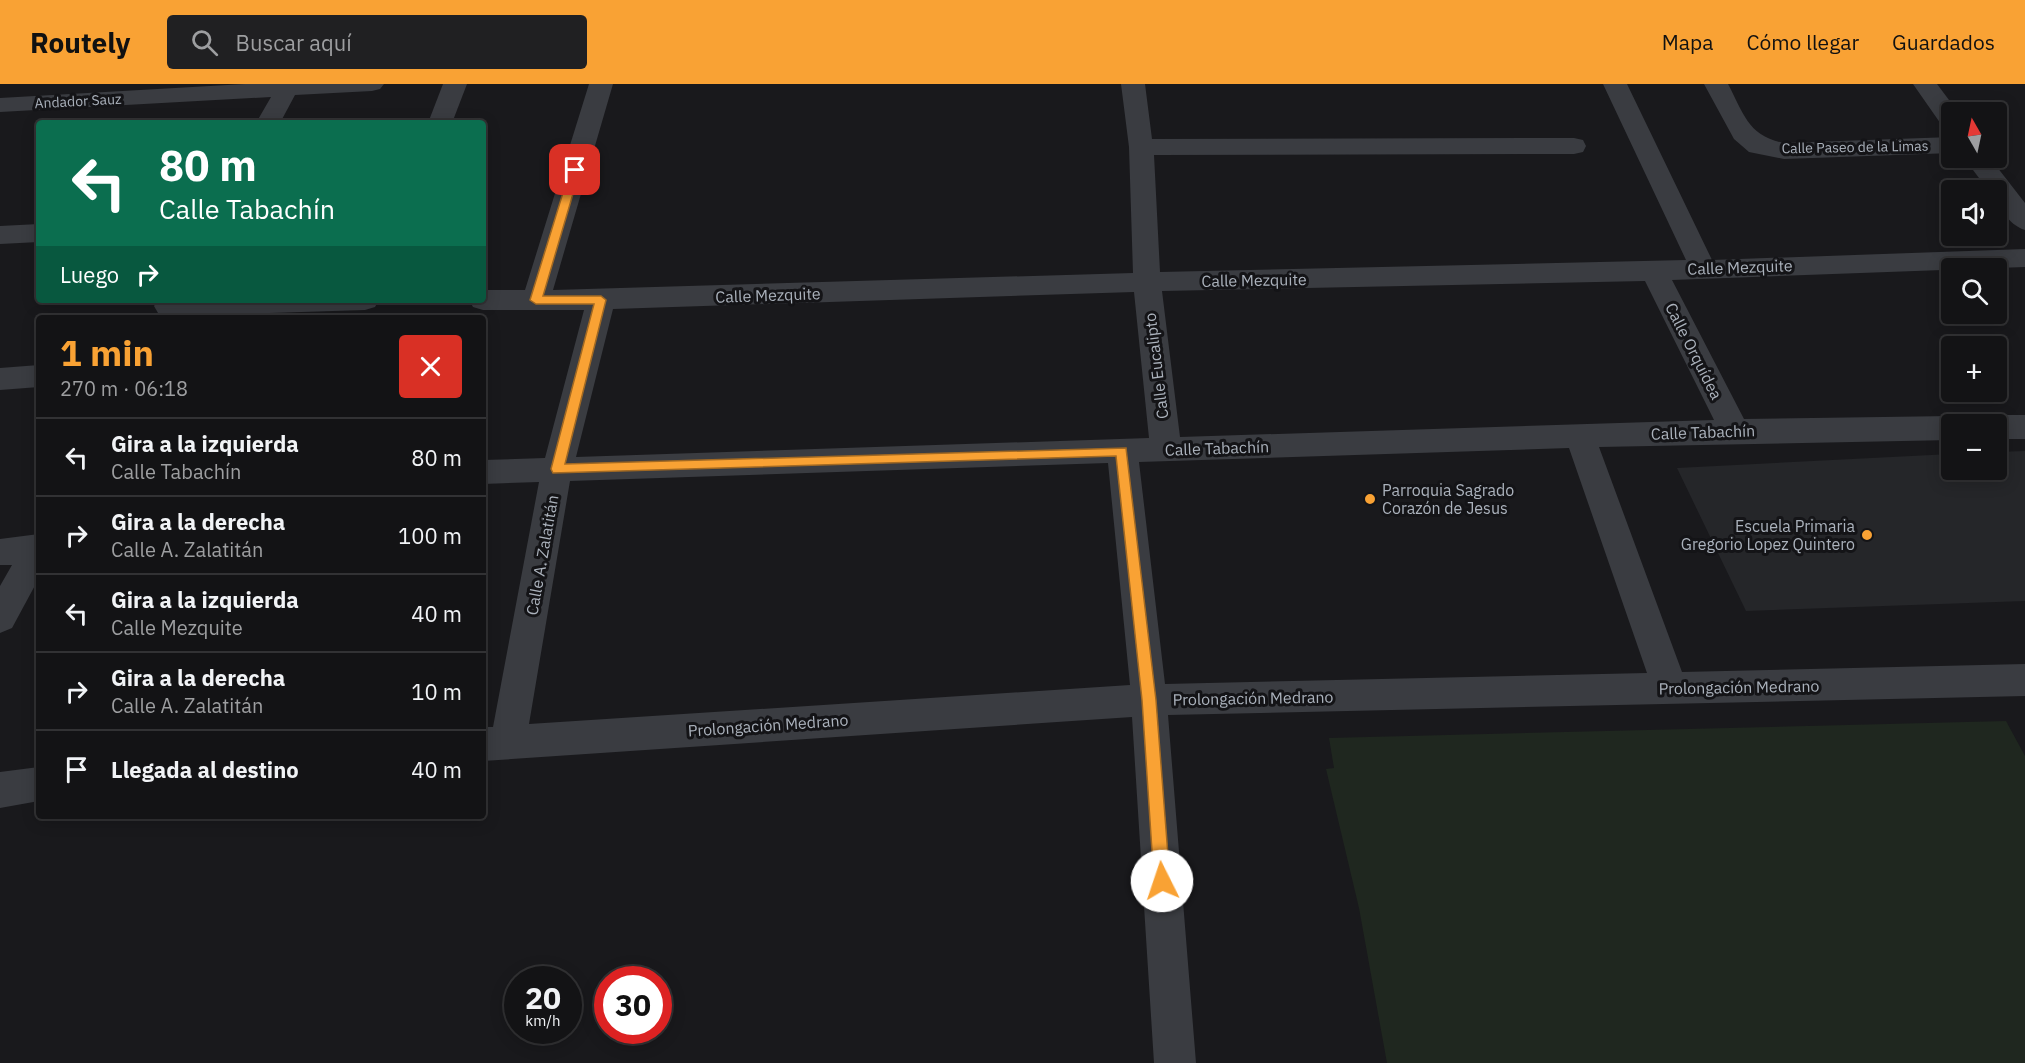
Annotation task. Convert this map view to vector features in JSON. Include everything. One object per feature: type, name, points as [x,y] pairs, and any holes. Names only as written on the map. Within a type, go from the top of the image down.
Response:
[{"type":"street","name":"Andador Sauz","points":[[0,105],[372,84]]},
{"type":"street","points":[[441,120],[455,84]]},
{"type":"street","points":[[536,300],[601,84]]},
{"type":"street","name":"Calle Eucalipto","points":[[1133,84],[1141,147],[1147,282],[1166,450]]},
{"type":"street","points":[[1616,84],[1703,268]]},
{"type":"street","name":"Calle Paseo de la Limas","points":[[1716,84],[1743,134],[1758,146],[1784,151],[1941,145]]},
{"type":"street","points":[[1925,84],[1941,107]]},
{"type":"street","points":[[270,120],[288,87]]},
{"type":"street","points":[[1141,147],[1575,146]]},
{"type":"street","points":[[1985,168],[2025,221]]},
{"type":"street","points":[[0,235],[36,233]]},
{"type":"street","name":"Calle Mezquite","points":[[486,300],[601,300],[1147,282],[1654,271],[2025,258]]},
{"type":"street","name":"Calle Orquídea","points":[[1654,271],[1735,431]]},
{"type":"street","name":"Calle A. Zalatitán","points":[[495,743],[558,469],[601,300]]},
{"type":"street","points":[[167,308],[291,303]]},
{"type":"street","points":[[0,379],[36,376]]},
{"type":"street","points":[[2007,427],[2025,427]]},
{"type":"street","name":"Calle Tabachín","points":[[486,472],[1735,431],[1941,428]]},
{"type":"street","points":[[1580,436],[1670,688]]},
{"type":"street","points":[[1122,451],[1149,700],[1175,1063]]},
{"type":"street","points":[[0,552],[36,548]]},
{"type":"street","points":[[0,618],[36,552]]},
{"type":"street","name":"Prolongación Medrano","points":[[495,743],[1149,700],[2025,680]]},
{"type":"street","points":[[0,790],[36,784]]},
{"type":"shaded area","name":"Escuela Primaria Gregorio Lopez Quintero","points":[[2025,451],[2025,601],[1746,611],[1677,468],[1941,455],[1941,480],[2007,480],[2007,452]]},
{"type":"shaded area","points":[[2006,721],[2025,756],[2025,1063],[1387,1063],[1359,908],[1326,769],[1334,768],[1329,738]]},
{"type":"place","name":"Parroquia Sagrado Corazón de Jesus","points":[[1370,499]]},
{"type":"place","name":"Escuela Primaria Gregorio Lopez Quintero","points":[[1867,535]]},
{"type":"route","points":[[575,170],[536,300],[601,300],[558,469],[1122,451],[1149,700],[1162,881]]}]
